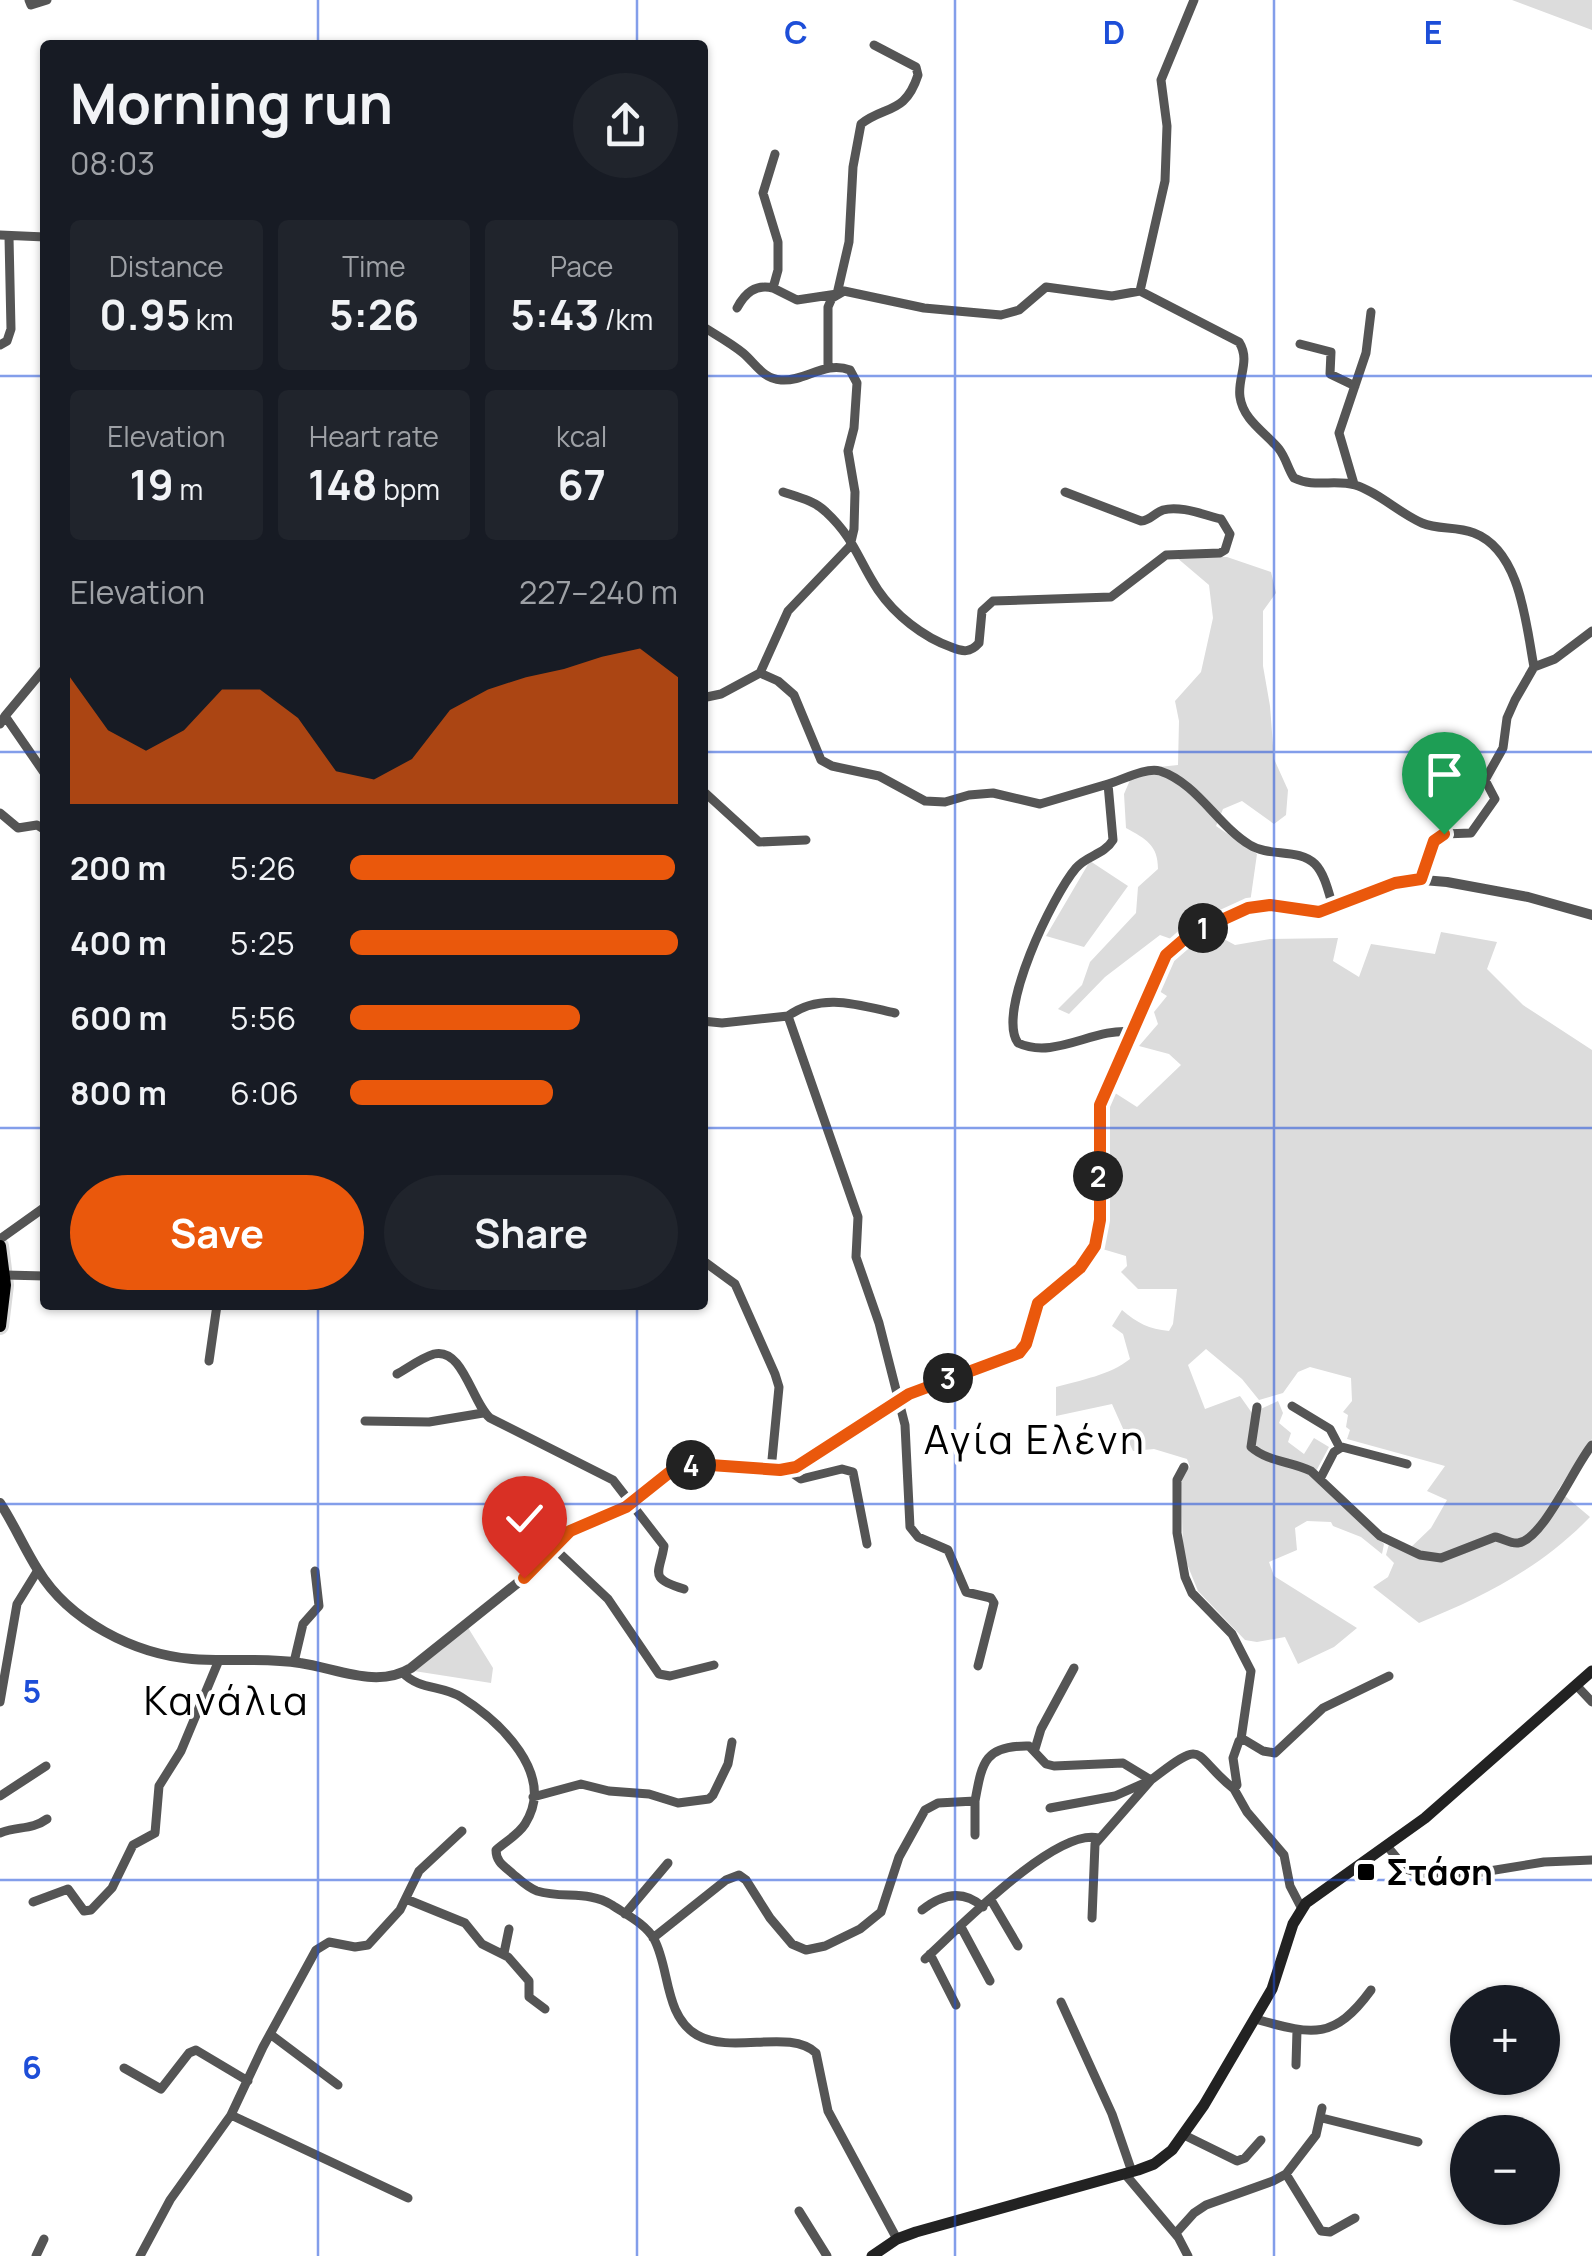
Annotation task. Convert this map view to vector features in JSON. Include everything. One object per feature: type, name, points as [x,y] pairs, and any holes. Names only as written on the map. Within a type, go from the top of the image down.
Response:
[{"type":"main road","points":[[0,1243],[4,1275],[0,1326]]},
{"type":"main road","points":[[872,2256],[897,2239],[1129,2173],[1160,2160],[1184,2136],[1255,2019],[1275,1981],[1302,1908],[1444,1803],[1592,1670]]},
{"type":"street","points":[[29,0],[30,5],[48,0]]},
{"type":"street","points":[[1140,291],[1165,181],[1168,126],[1161,80],[1194,0]]},
{"type":"street","points":[[828,367],[828,307],[838,294],[849,242],[853,167],[861,124],[894,110],[910,92],[918,75],[916,67],[874,45]]},
{"type":"street","points":[[772,288],[778,270],[778,242],[763,193],[775,154]]},
{"type":"street","points":[[0,346],[7,342],[11,329],[4,236],[40,236]]},
{"type":"street","points":[[737,308],[749,292],[761,287],[797,300],[851,290],[924,308],[1001,315],[1020,310],[1046,287],[1112,296],[1140,291],[1240,342],[1245,354],[1242,404],[1282,452],[1294,478],[1312,484],[1354,484],[1425,525],[1454,527],[1479,535],[1496,549],[1517,583],[1534,667]]},
{"type":"street","points":[[1354,484],[1339,433],[1366,353],[1371,312]]},
{"type":"street","points":[[708,330],[774,379],[798,378],[828,367],[850,370],[857,383],[848,451],[855,492],[852,540],[788,611],[760,673],[708,697]]},
{"type":"street","points":[[1300,344],[1331,352],[1330,374],[1355,386]]},
{"type":"street","points":[[784,492],[818,506],[852,540],[878,590],[911,625],[945,645],[967,652],[978,643],[982,611],[993,601],[1111,597],[1163,557],[1220,553],[1226,548],[1229,527],[1222,518],[1173,509],[1141,521],[1065,492]]},
{"type":"street","points":[[1421,879],[1438,837],[1449,833],[1469,835],[1494,801],[1485,780],[1503,748],[1507,718],[1534,667],[1555,659],[1592,632]]},
{"type":"street","points":[[760,673],[778,681],[794,695],[821,760],[880,776],[925,801],[945,802],[992,793],[1037,804],[1149,771],[1162,772],[1249,844],[1262,851],[1302,856],[1314,864],[1333,907]]},
{"type":"street","points":[[40,674],[3,720],[40,768]]},
{"type":"street","points":[[1108,784],[1113,840],[1103,852],[1076,868],[1041,925],[1031,948],[1012,1030],[1018,1043],[1029,1047],[1068,1044],[1116,1031],[1132,1032]]},
{"type":"street","points":[[708,795],[759,842],[806,840]]},
{"type":"street","points":[[0,813],[18,828],[40,827]]},
{"type":"street","points":[[0,1503],[38,1570],[60,1597],[107,1633],[164,1656],[294,1662],[380,1679],[404,1673],[515,1585],[574,1529],[632,1503],[675,1468],[696,1464],[788,1470],[809,1461],[899,1400],[1019,1353],[1026,1344],[1038,1303],[1090,1256],[1100,1220],[1098,1112],[1159,965],[1182,940],[1256,906],[1313,912],[1395,883],[1421,879],[1573,907],[1592,915]]},
{"type":"street","points":[[708,1021],[788,1016],[806,1005],[821,1002],[851,1003],[895,1014]]},
{"type":"street","points":[[788,1016],[855,1206],[856,1257],[878,1323],[908,1442],[910,1527],[918,1536],[946,1549],[966,1592],[991,1598],[994,1603],[978,1666]]},
{"type":"street","points":[[0,1243],[40,1210]]},
{"type":"street","points":[[708,1264],[735,1284],[742,1295],[779,1387],[771,1470]]},
{"type":"street","points":[[4,1275],[40,1276]]},
{"type":"street","points":[[209,1361],[216,1310]]},
{"type":"street","points":[[397,1374],[435,1354],[446,1354],[458,1365],[483,1412],[613,1480],[664,1546],[657,1567],[660,1576],[668,1584],[684,1589]]},
{"type":"street","points":[[1257,1406],[1251,1447],[1262,1456],[1297,1464],[1320,1479],[1380,1536],[1420,1554],[1441,1558],[1495,1537],[1515,1544],[1526,1540],[1545,1519],[1592,1445]]},
{"type":"street","points":[[1292,1406],[1330,1428],[1340,1448]]},
{"type":"street","points":[[365,1421],[429,1422],[483,1412]]},
{"type":"street","points":[[1340,1448],[1407,1464]]},
{"type":"street","points":[[1320,1479],[1340,1448]]},
{"type":"street","points":[[1184,1467],[1177,1480],[1177,1532],[1185,1577],[1192,1593],[1232,1634],[1251,1671],[1241,1739],[1232,1758],[1237,1783],[1234,1788]]},
{"type":"street","points":[[788,1470],[800,1479],[842,1469],[852,1472],[867,1544]]},
{"type":"street","points":[[555,1548],[608,1599],[659,1674],[670,1676],[714,1665]]},
{"type":"street","points":[[0,1702],[17,1604],[38,1570]]},
{"type":"street","points":[[294,1662],[303,1624],[318,1609],[314,1571]]},
{"type":"street","points":[[33,1902],[68,1889],[84,1911],[91,1910],[112,1888],[133,1846],[155,1833],[158,1786],[181,1750],[220,1660]]},
{"type":"street","points":[[1035,1750],[1041,1729],[1074,1668]]},
{"type":"street","points":[[404,1673],[418,1684],[462,1698],[512,1738],[528,1766],[532,1812],[522,1830],[496,1850],[499,1862],[534,1890],[595,1897],[625,1914],[653,1938],[674,2006],[694,2033],[732,2044],[794,2042],[816,2052],[828,2111],[897,2239]]},
{"type":"street","points":[[1241,1739],[1276,1753],[1334,1700],[1389,1676]]},
{"type":"street","points":[[1576,1685],[1592,1702]]},
{"type":"street","points":[[533,1797],[582,1784],[649,1794],[678,1803],[704,1800],[715,1792],[732,1742]]},
{"type":"street","points":[[975,1835],[981,1767],[990,1755],[1023,1746],[1035,1750],[1051,1766],[1122,1763],[1152,1780]]},
{"type":"street","points":[[1092,1918],[1093,1853],[1098,1838],[1152,1780],[1184,1756],[1197,1754],[1208,1759],[1234,1788],[1247,1812],[1284,1855],[1290,1886],[1302,1908]]},
{"type":"street","points":[[0,1796],[46,1766]]},
{"type":"street","points":[[1050,1808],[1115,1796],[1152,1780]]},
{"type":"street","points":[[653,1938],[726,1880],[741,1876],[792,1944],[806,1950],[832,1944],[866,1925],[884,1908],[896,1862],[928,1808],[938,1803],[975,1801]]},
{"type":"street","points":[[0,1833],[34,1828],[47,1819]]},
{"type":"street","points":[[140,2256],[170,2200],[231,2114],[316,1950],[329,1942],[359,1948],[368,1945],[398,1914],[423,1866],[462,1831]]},
{"type":"street","points":[[956,2004],[928,1956],[1054,1848],[1083,1838],[1098,1838]]},
{"type":"street","points":[[1387,1846],[1406,1869],[1424,1876],[1452,1877],[1544,1862],[1592,1860]]},
{"type":"street","points":[[625,1914],[668,1863]]},
{"type":"street","points":[[922,1910],[934,1901],[958,1895],[970,1897],[987,1904],[1018,1946]]},
{"type":"street","points":[[406,1899],[464,1924],[482,1944],[504,1954],[528,1980],[529,1997],[545,2009]]},
{"type":"street","points":[[960,1927],[990,1981]]},
{"type":"street","points":[[504,1954],[509,1929]]},
{"type":"street","points":[[1255,2019],[1298,2030],[1324,2029],[1348,2018],[1370,1990]]},
{"type":"street","points":[[1061,2002],[1112,2114],[1129,2173],[1176,2232],[1185,2256]]},
{"type":"street","points":[[1296,2064],[1298,2030]]},
{"type":"street","points":[[270,2034],[338,2085]]},
{"type":"street","points":[[124,2068],[161,2089],[189,2053],[196,2050],[248,2081]]},
{"type":"street","points":[[1176,2232],[1206,2204],[1286,2174],[1306,2150],[1322,2113],[1418,2142]]},
{"type":"street","points":[[231,2114],[408,2198]]},
{"type":"street","points":[[1184,2136],[1237,2161],[1245,2158],[1261,2140]]},
{"type":"street","points":[[1286,2174],[1321,2231],[1330,2232],[1355,2218]]},
{"type":"street","points":[[799,2211],[827,2256]]},
{"type":"street","points":[[36,2256],[44,2239]]},
{"type":"shaded area","points":[[1512,0],[1592,0],[1592,30]]},
{"type":"shaded area","points":[[1176,557],[1227,557],[1271,572],[1276,593],[1263,611],[1263,666],[1274,759],[1288,790],[1286,815],[1274,824],[1242,801],[1223,809],[1216,826],[1257,854],[1250,903],[1174,940],[1160,935],[1105,977],[1069,1014],[1058,1009],[1082,985],[1090,962],[1136,913],[1138,887],[1158,869],[1150,844],[1126,828],[1124,794],[1130,780],[1159,767],[1178,765],[1179,721],[1175,701],[1201,672],[1213,618],[1209,585]]},
{"type":"shaded area","points":[[1090,861],[1128,886],[1084,947],[1046,936]]},
{"type":"shaded area","points":[[1209,931],[1235,945],[1270,939],[1338,938],[1333,961],[1359,977],[1371,944],[1435,954],[1441,932],[1497,942],[1487,969],[1523,1005],[1592,1050],[1592,1439],[1558,1490],[1590,1517],[1552,1551],[1466,1603],[1419,1623],[1373,1587],[1388,1577],[1394,1563],[1386,1555],[1389,1544],[1407,1551],[1431,1528],[1447,1500],[1427,1491],[1445,1466],[1347,1439],[1348,1415],[1343,1412],[1352,1401],[1351,1378],[1310,1367],[1298,1372],[1283,1393],[1259,1400],[1242,1379],[1206,1349],[1188,1365],[1205,1409],[1240,1396],[1252,1413],[1278,1401],[1283,1413],[1279,1423],[1291,1433],[1288,1442],[1304,1454],[1314,1438],[1329,1447],[1313,1477],[1384,1544],[1382,1554],[1361,1537],[1331,1522],[1307,1521],[1295,1528],[1297,1550],[1269,1562],[1274,1576],[1357,1628],[1334,1647],[1298,1664],[1285,1637],[1245,1640],[1198,1591],[1183,1554],[1181,1475],[1190,1467],[1187,1459],[1154,1449],[1133,1451],[1112,1404],[1056,1416],[1056,1387],[1104,1373],[1130,1359],[1123,1334],[1112,1326],[1122,1310],[1155,1329],[1169,1331],[1173,1324],[1177,1289],[1138,1289],[1121,1272],[1127,1266],[1126,1256],[1099,1248],[1104,1209],[1105,1130],[1112,1091],[1137,1107],[1181,1065],[1169,1054],[1139,1046],[1158,1024],[1154,1012],[1167,996],[1156,989],[1172,954]]},
{"type":"shaded area","points":[[467,1626],[493,1668],[491,1683],[414,1671]]},
{"type":"place","name":"Στάση","points":[[1366,1872]]},
{"type":"district","name":"Αγία Ελένη","points":[[1035,1438]]},
{"type":"district","name":"Κανάλια","points":[[227,1699]]},
{"type":"route","points":[[524,1578],[570,1531],[626,1507],[675,1468],[696,1464],[788,1470],[809,1461],[909,1394],[1019,1353],[1026,1344],[1038,1303],[1080,1268],[1095,1246],[1100,1220],[1100,1105],[1166,955],[1189,935],[1248,908],[1270,905],[1319,912],[1395,883],[1421,879],[1434,841],[1444,834]]}]
